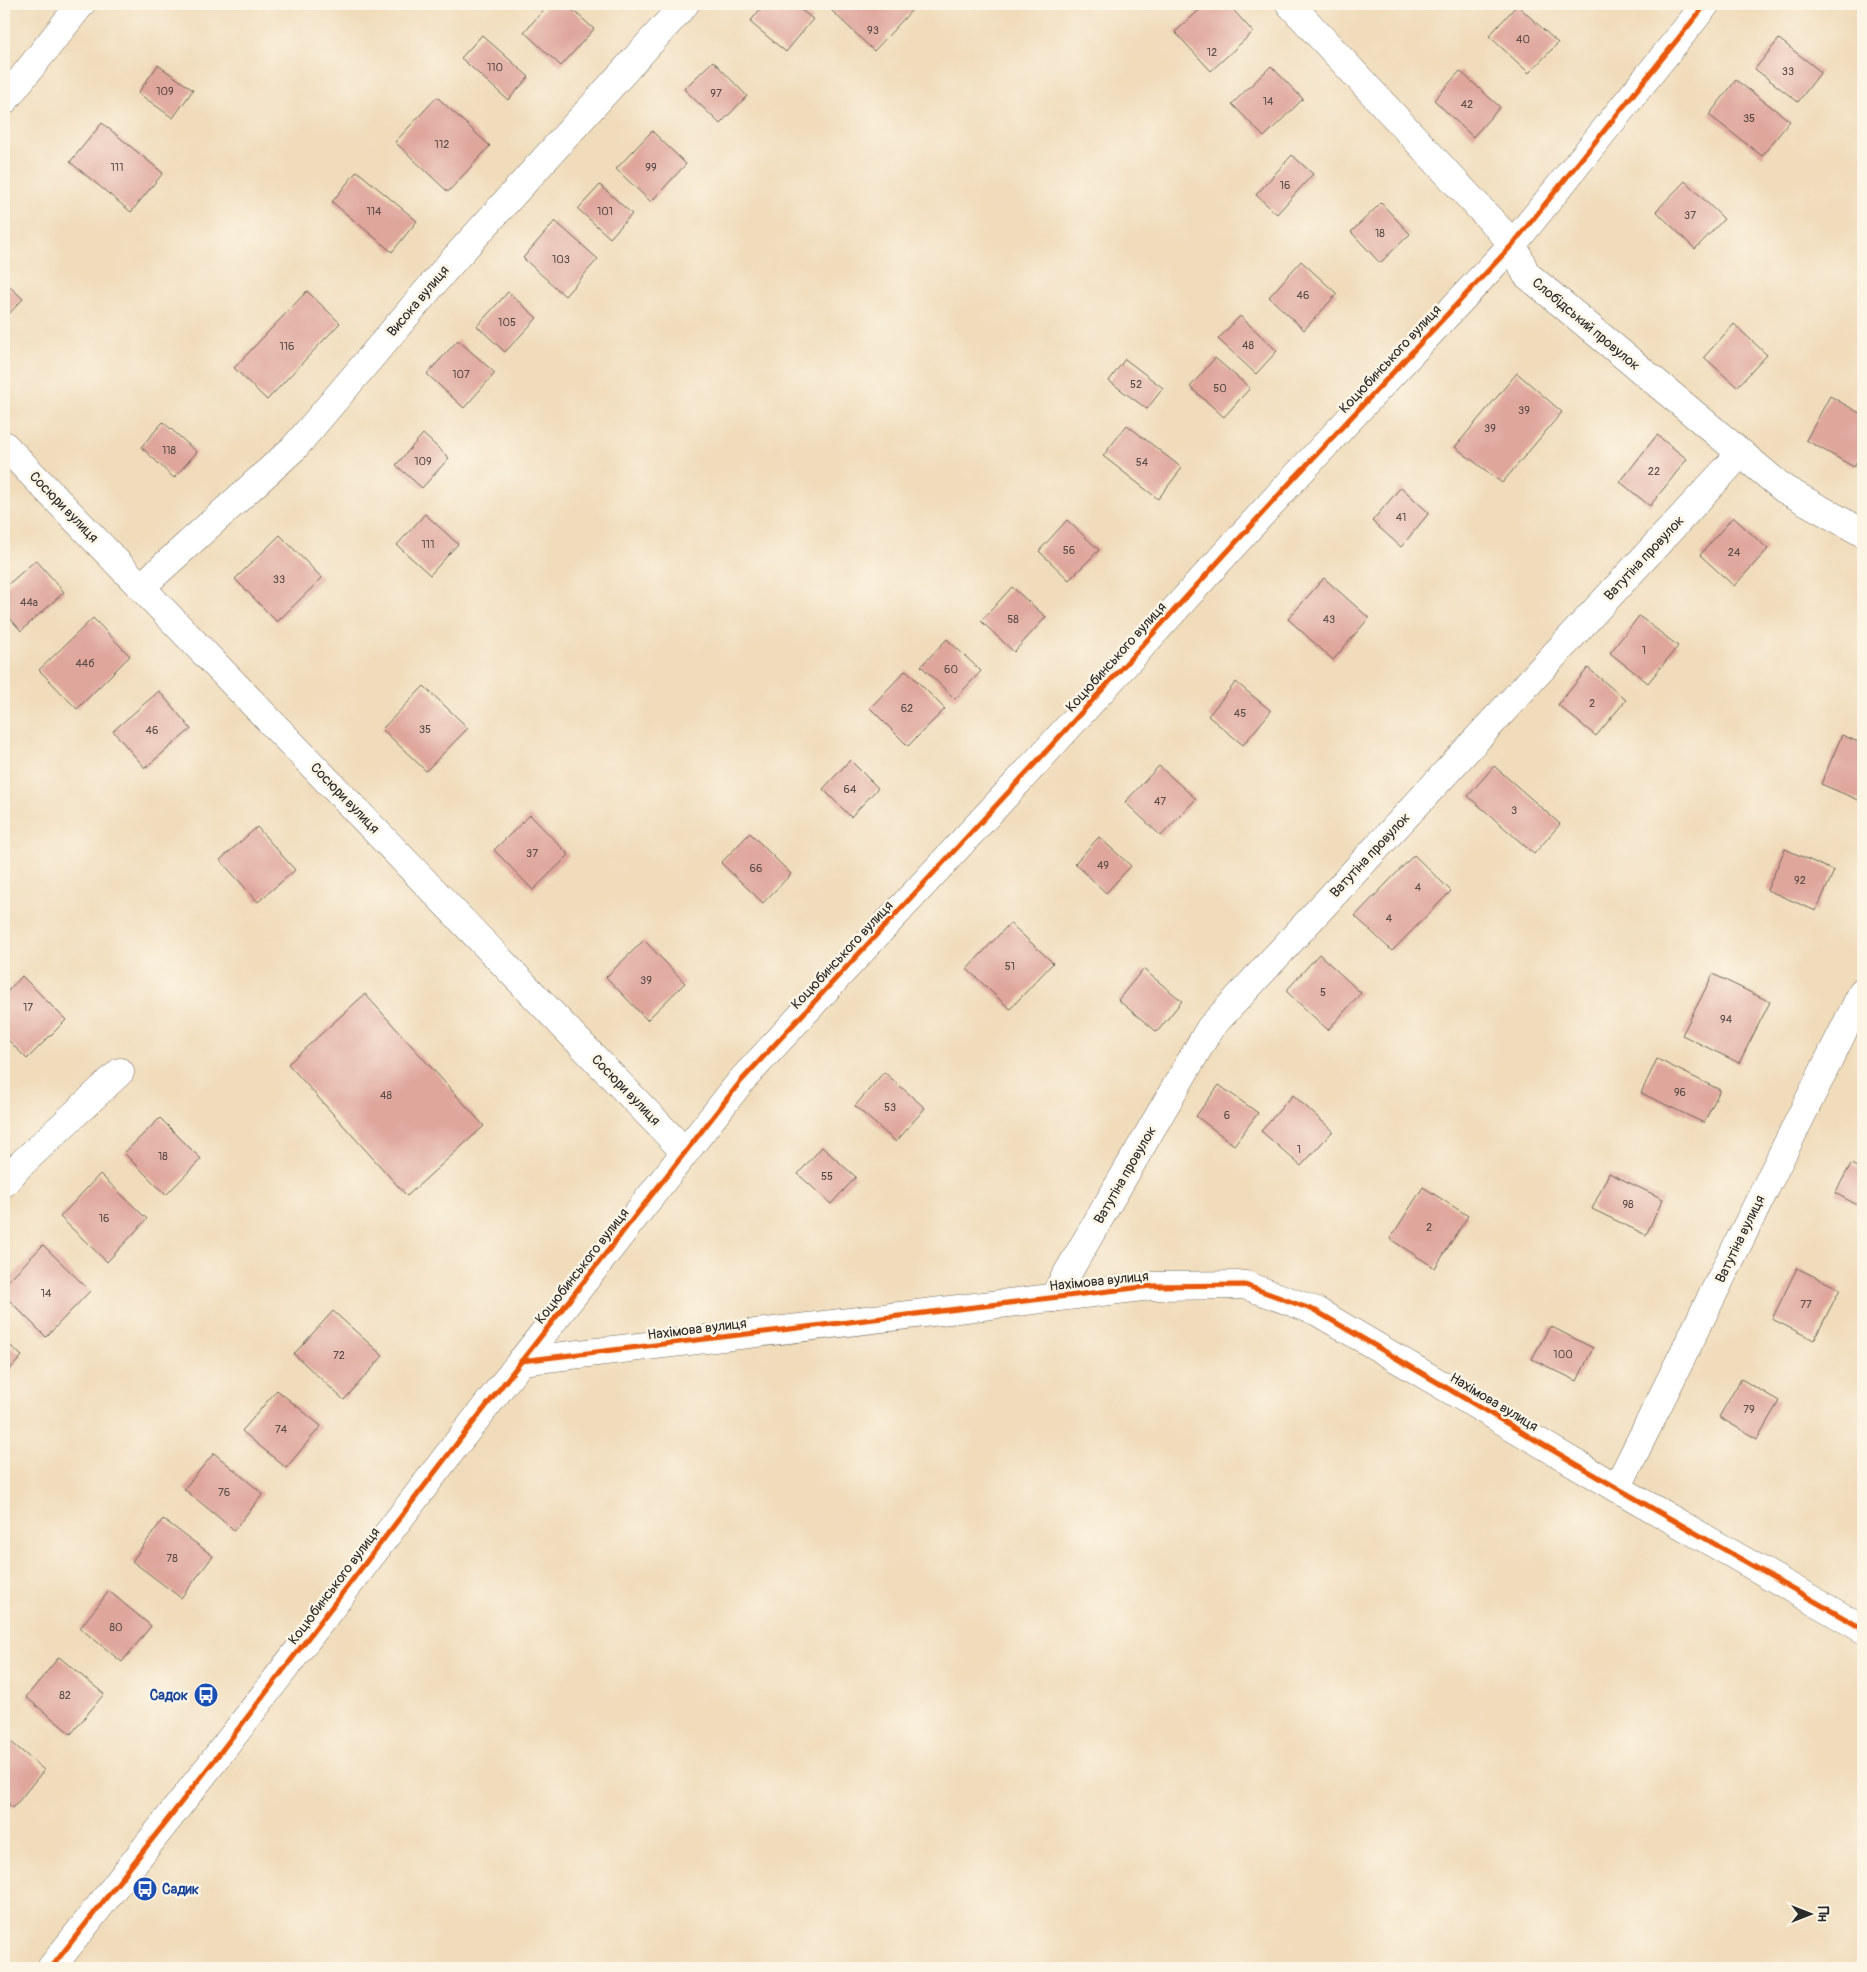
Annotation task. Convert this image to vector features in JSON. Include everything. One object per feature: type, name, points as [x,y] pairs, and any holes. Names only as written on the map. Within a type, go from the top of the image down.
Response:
[{"type":"street","points":[[4,101],[81,4]]},
{"type":"street","name":"Висока вулиця","points":[[140,586],[294,448],[449,265],[685,4]]},
{"type":"street","name":"Слобідський провулок","points":[[1290,4],[1513,244],[1526,274],[1784,489],[1863,533]]},
{"type":"street","name":"Коцюбинського вулиця","points":[[51,1968],[216,1758],[521,1361],[741,1081],[1513,244],[1706,4]]},
{"type":"street","name":"Сосюри вулиця","points":[[4,445],[685,1152]]},
{"type":"street","name":"Ватутіна провулок","points":[[1053,1298],[1210,1028],[1741,453]]},
{"type":"street","name":"Ватутіна вулиця","points":[[1617,1488],[1863,991]]},
{"type":"street","points":[[4,1183],[19,1166],[120,1072]]},
{"type":"street","name":"Нахімова вулиця","points":[[521,1361],[1151,1286],[1245,1285],[1316,1311],[1617,1488],[1863,1629]]},
{"type":"building","points":[[549,4],[566,4],[594,29],[561,66],[524,32]]},
{"type":"building","points":[[764,4],[793,4],[813,19],[786,52],[750,22]]},
{"type":"building","points":[[835,4],[908,4],[913,9],[874,51],[830,9]]},
{"type":"building","points":[[1206,4],[1228,4],[1253,32],[1211,71],[1175,32]]},
{"type":"building","points":[[1517,5],[1558,43],[1529,73],[1489,36]]},
{"type":"building","points":[[482,35],[529,77],[508,100],[461,58]]},
{"type":"building","points":[[1779,39],[1821,72],[1798,102],[1755,69]]},
{"type":"building","points":[[713,61],[747,96],[720,124],[684,89]]},
{"type":"building","points":[[158,65],[193,90],[173,118],[138,93]]},
{"type":"building","points":[[1271,66],[1303,99],[1264,137],[1232,104]]},
{"type":"building","points":[[1460,71],[1500,107],[1473,137],[1434,100]]},
{"type":"building","points":[[1736,80],[1790,121],[1762,156],[1709,115]]},
{"type":"building","points":[[437,97],[490,146],[448,192],[395,142]]},
{"type":"building","points":[[102,123],[163,173],[131,212],[70,162]]},
{"type":"building","points":[[652,131],[686,164],[651,202],[616,169]]},
{"type":"building","points":[[1292,155],[1313,174],[1277,214],[1256,195]]},
{"type":"building","points":[[357,171],[417,221],[392,252],[332,202]]},
{"type":"building","points":[[1685,181],[1724,219],[1695,249],[1656,211]]},
{"type":"building","points":[[600,185],[632,214],[610,238],[578,209]]},
{"type":"building","points":[[1381,203],[1410,234],[1380,263],[1351,232]]},
{"type":"building","points":[[555,221],[598,259],[565,296],[523,258]]},
{"type":"building","points":[[1301,261],[1337,294],[1304,330],[1269,297]]},
{"type":"building","points":[[4,281],[23,299],[4,319]]},
{"type":"building","points":[[307,291],[340,323],[267,400],[234,368]]},
{"type":"building","points":[[508,292],[537,318],[505,352],[477,326]]},
{"type":"building","points":[[1240,316],[1277,351],[1256,374],[1218,339]]},
{"type":"building","points":[[1734,324],[1767,355],[1737,387],[1704,357]]},
{"type":"building","points":[[458,340],[495,373],[464,408],[427,374]]},
{"type":"building","points":[[1215,358],[1250,388],[1224,417],[1190,387]]},
{"type":"building","points":[[1125,359],[1163,388],[1147,409],[1109,381]]},
{"type":"building","points":[[1517,373],[1562,412],[1502,483],[1455,447]]},
{"type":"building","points":[[1830,396],[1863,415],[1863,450],[1854,467],[1806,440]]},
{"type":"building","points":[[163,422],[197,452],[174,478],[141,447]]},
{"type":"building","points":[[1127,425],[1182,468],[1158,499],[1103,456]]},
{"type":"building","points":[[423,434],[449,458],[422,488],[396,465]]},
{"type":"building","points":[[1657,435],[1687,459],[1650,506],[1620,482]]},
{"type":"building","points":[[1401,487],[1429,513],[1401,547],[1372,521]]},
{"type":"building","points":[[425,514],[458,544],[430,575],[397,545]]},
{"type":"building","points":[[1733,517],[1768,549],[1734,586],[1700,555]]},
{"type":"building","points":[[1067,520],[1099,550],[1069,580],[1039,551]]},
{"type":"building","points":[[280,535],[322,578],[277,622],[235,579]]},
{"type":"building","points":[[36,560],[64,592],[21,631],[4,611],[4,588]]},
{"type":"building","points":[[1324,578],[1369,618],[1333,660],[1288,619]]},
{"type":"building","points":[[1012,587],[1046,617],[1014,652],[981,621]]},
{"type":"building","points":[[1639,616],[1678,646],[1648,683],[1610,653]]},
{"type":"building","points":[[93,618],[130,656],[77,709],[39,670]]},
{"type":"building","points":[[947,639],[981,671],[955,699],[921,666]]},
{"type":"building","points":[[1588,668],[1626,700],[1596,736],[1558,705]]},
{"type":"building","points":[[906,670],[945,709],[908,746],[870,708]]},
{"type":"building","points":[[1236,682],[1271,711],[1243,745],[1208,716]]},
{"type":"building","points":[[424,686],[468,728],[426,771],[382,729]]},
{"type":"building","points":[[159,691],[191,729],[145,768],[113,731]]},
{"type":"building","points":[[1842,735],[1863,744],[1863,802],[1821,784]]},
{"type":"building","points":[[850,760],[878,788],[851,817],[823,789]]},
{"type":"building","points":[[1159,766],[1196,799],[1161,836],[1125,802]]},
{"type":"building","points":[[1494,766],[1560,824],[1534,854],[1468,796]]},
{"type":"building","points":[[530,815],[569,855],[533,890],[494,850]]},
{"type":"building","points":[[257,827],[295,870],[258,902],[220,860]]},
{"type":"building","points":[[750,833],[791,874],[763,903],[721,863]]},
{"type":"building","points":[[1099,837],[1131,866],[1106,893],[1075,863]]},
{"type":"building","points":[[1785,849],[1834,871],[1816,911],[1767,890]]},
{"type":"building","points":[[1414,855],[1451,891],[1392,951],[1355,916]]},
{"type":"building","points":[[1010,923],[1053,963],[1010,1009],[967,969]]},
{"type":"building","points":[[644,940],[685,983],[647,1020],[606,977]]},
{"type":"building","points":[[1319,954],[1361,993],[1328,1030],[1286,991]]},
{"type":"building","points":[[1143,969],[1182,1001],[1157,1032],[1118,1000]]},
{"type":"building","points":[[1713,974],[1770,1002],[1739,1063],[1682,1035]]},
{"type":"building","points":[[22,976],[66,1020],[27,1059],[4,1036],[4,995]]},
{"type":"building","points":[[365,994],[484,1126],[407,1196],[288,1064]]},
{"type":"building","points":[[1657,1059],[1720,1090],[1704,1123],[1641,1093]]},
{"type":"building","points":[[884,1072],[925,1108],[896,1142],[855,1106]]},
{"type":"building","points":[[1219,1085],[1258,1113],[1234,1145],[1196,1116]]},
{"type":"building","points":[[1293,1095],[1333,1131],[1301,1166],[1261,1131]]},
{"type":"building","points":[[160,1118],[201,1159],[166,1195],[124,1153]]},
{"type":"building","points":[[822,1147],[856,1177],[831,1204],[798,1174]]},
{"type":"building","points":[[1851,1164],[1863,1170],[1863,1208],[1835,1193]]},
{"type":"building","points":[[1609,1173],[1663,1199],[1646,1235],[1592,1209]]},
{"type":"building","points":[[100,1174],[147,1219],[107,1262],[60,1217]]},
{"type":"building","points":[[1423,1187],[1468,1216],[1435,1268],[1390,1239]]},
{"type":"building","points":[[43,1245],[90,1291],[46,1337],[4,1295],[4,1285]]},
{"type":"building","points":[[1797,1268],[1840,1289],[1814,1340],[1772,1319]]},
{"type":"building","points":[[333,1311],[383,1356],[344,1400],[294,1354]]},
{"type":"building","points":[[1550,1326],[1593,1348],[1577,1381],[1532,1359]]},
{"type":"building","points":[[4,1340],[22,1356],[4,1376]]},
{"type":"building","points":[[1741,1379],[1779,1401],[1757,1439],[1719,1417]]},
{"type":"building","points":[[277,1390],[321,1426],[286,1468],[242,1431]]},
{"type":"building","points":[[214,1453],[263,1494],[234,1530],[184,1489]]},
{"type":"building","points":[[163,1519],[213,1556],[181,1598],[132,1561]]},
{"type":"building","points":[[109,1591],[151,1626],[122,1662],[80,1628]]},
{"type":"building","points":[[59,1657],[104,1694],[71,1734],[26,1697]]},
{"type":"building","points":[[4,1736],[44,1770],[13,1808],[4,1800]]},
{"type":"cycle path","points":[[51,1968],[216,1758],[458,1442],[741,1081],[1041,757],[1287,486],[1513,244],[1706,4]]},
{"type":"cycle path","points":[[521,1361],[1151,1286],[1245,1285],[1316,1311],[1617,1488],[1863,1629]]},
{"type":"place","name":"Садок","points":[[206,1695]]},
{"type":"place","name":"Садик","points":[[145,1889]]}]
